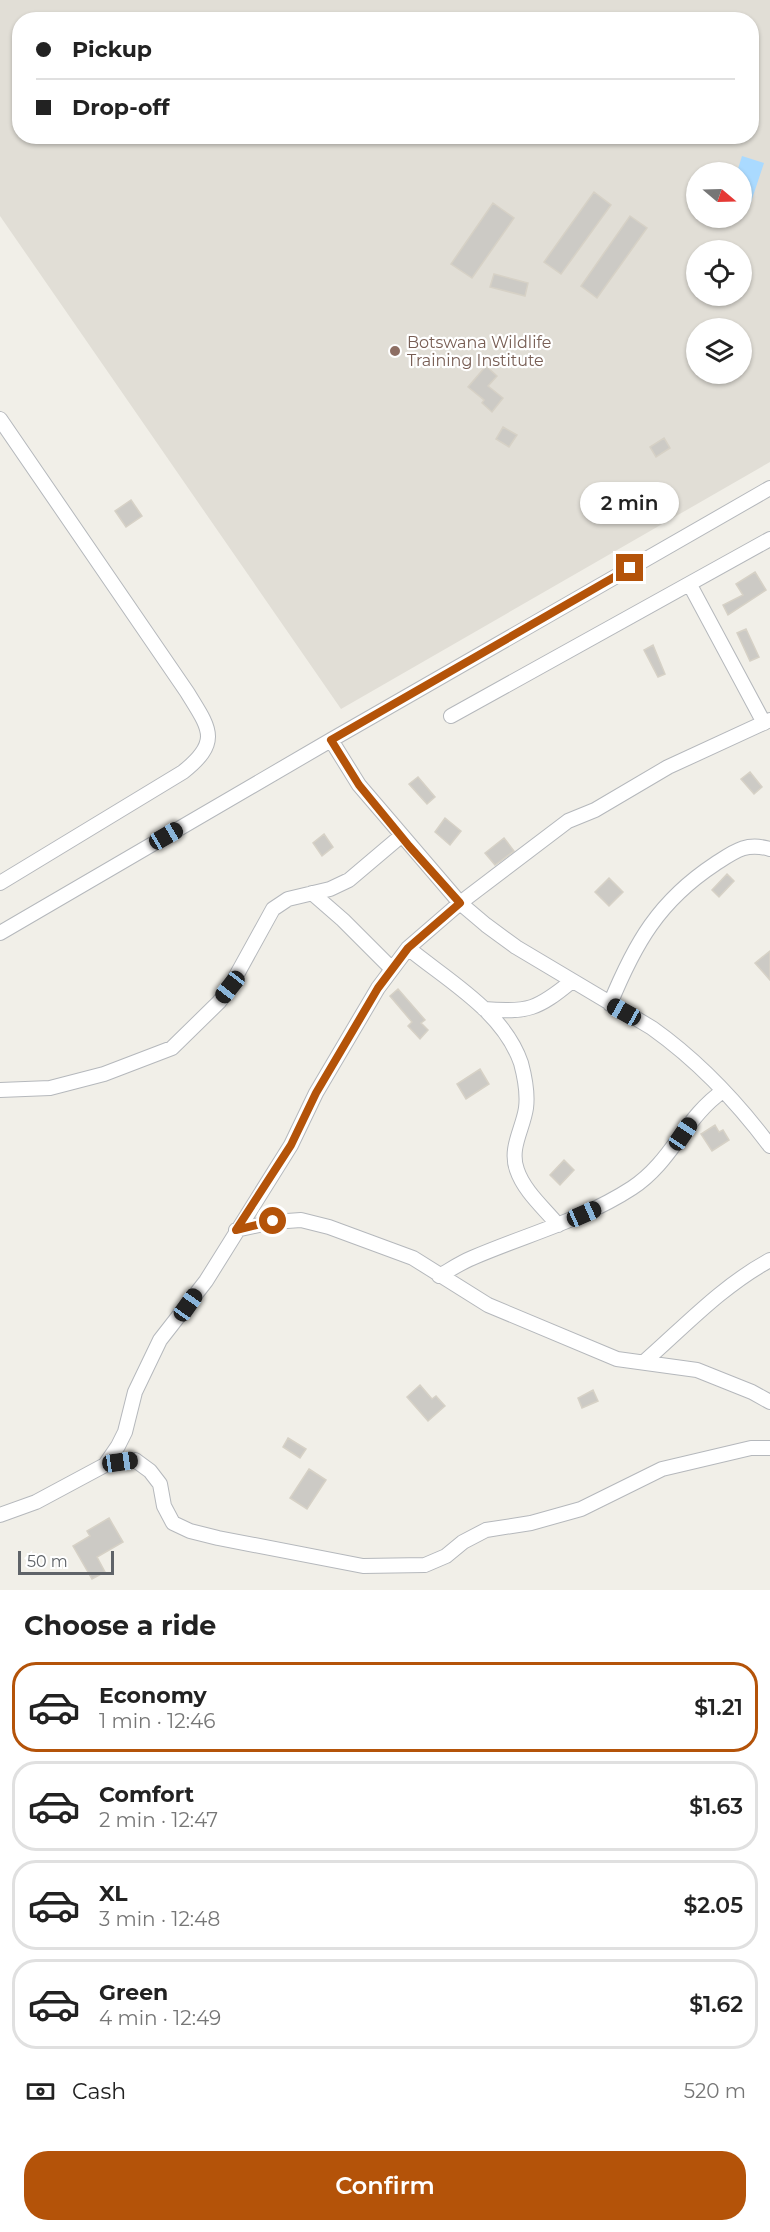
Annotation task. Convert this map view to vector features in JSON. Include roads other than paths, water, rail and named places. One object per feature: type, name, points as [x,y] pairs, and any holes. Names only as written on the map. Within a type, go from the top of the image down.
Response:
[{"type":"street","points":[[0,419],[187,692],[210,734],[205,749],[197,761],[183,772],[0,883]]},
{"type":"street","points":[[0,933],[770,488]]},
{"type":"street","points":[[451,716],[770,539]]},
{"type":"street","points":[[105,1465],[125,1432],[135,1392],[160,1340],[206,1281],[291,1145],[316,1093],[378,988],[408,948],[460,903],[567,821],[595,810],[668,767],[767,721],[690,585]]},
{"type":"street","points":[[331,740],[359,785],[460,903],[516,947],[671,1041],[723,1091],[770,1146]]},
{"type":"street","points":[[0,1090],[50,1088],[104,1074],[172,1048],[219,1002],[230,987],[273,909],[288,899],[330,889],[349,880],[401,836]]},
{"type":"street","points":[[610,1004],[626,965],[655,917],[673,898],[697,876],[738,849],[758,845],[770,849]]},
{"type":"street","points":[[312,893],[392,969]]},
{"type":"street","points":[[408,948],[484,1009],[508,1036],[520,1062],[527,1086],[526,1109],[515,1147],[517,1170],[530,1192],[558,1225]]},
{"type":"street","points":[[484,1009],[513,1011],[532,1008],[572,981]]},
{"type":"street","points":[[439,1276],[469,1259],[604,1205],[634,1187],[656,1169],[708,1102],[723,1091]]},
{"type":"street","points":[[236,1230],[273,1221],[301,1220],[380,1245],[413,1258],[488,1305],[617,1359],[698,1370],[752,1392],[770,1402]]},
{"type":"street","points":[[644,1362],[709,1302],[733,1283],[770,1260]]},
{"type":"street","points":[[0,1515],[36,1502],[105,1465],[135,1460],[150,1470],[160,1484],[164,1506],[173,1523],[190,1531],[363,1566],[425,1565],[447,1557],[463,1542],[486,1530],[531,1523],[581,1509],[662,1469],[751,1448],[770,1448]]},
{"type":"water","points":[[742,156],[764,163],[752,199],[752,162],[740,162]]},
{"type":"place","name":"Botswana Wildlife Training Institute","points":[[395,351]]}]
